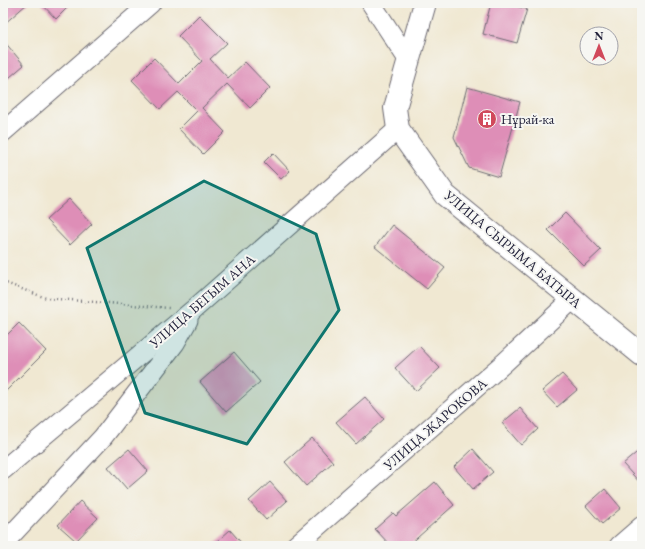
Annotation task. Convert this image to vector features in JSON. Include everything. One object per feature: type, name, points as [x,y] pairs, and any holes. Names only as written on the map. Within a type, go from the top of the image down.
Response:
[{"type":"street","points":[[3,132],[151,3]]},
{"type":"street","points":[[370,3],[409,61]]},
{"type":"street","points":[[398,129],[395,108],[425,3]]},
{"type":"street","name":"УЛИЦА СЫРЫМА БАТЫРА","points":[[398,129],[445,195],[642,355]]},
{"type":"street","name":"УЛИЦА БЕГЫМ АНА","points":[[3,470],[193,310],[398,129]]},
{"type":"street","name":"УЛИЦА ЖАРОКОВА","points":[[295,546],[504,363],[573,299]]},
{"type":"street","points":[[3,544],[102,437],[175,343],[193,310]]},
{"type":"street","points":[[619,546],[642,526]]},
{"type":"path","points":[[3,282],[46,298],[193,310]]},
{"type":"highlighted area","points":[[204,181],[316,234],[339,310],[247,444],[145,413],[87,248]]},
{"type":"building","points":[[3,3],[28,3],[3,25]]},
{"type":"building","points":[[41,3],[72,3],[56,19]]},
{"type":"building","points":[[491,3],[503,3],[527,9],[517,43],[483,34]]},
{"type":"building","points":[[199,15],[227,43],[210,59],[228,78],[245,62],[270,88],[250,108],[227,84],[202,108],[225,132],[203,154],[179,129],[197,111],[178,92],[160,109],[132,80],[154,58],[179,84],[202,61],[178,36]]},
{"type":"building","points":[[3,40],[24,65],[3,83]]},
{"type":"building","name":"Нұрай-ка","points":[[467,87],[520,102],[499,177],[469,168],[454,137]]},
{"type":"building","points":[[273,153],[290,171],[281,179],[264,162]]},
{"type":"building","points":[[69,199],[92,224],[70,245],[46,220]]},
{"type":"building","points":[[565,213],[601,250],[584,266],[548,230]]},
{"type":"building","points":[[392,225],[445,268],[427,289],[375,247]]},
{"type":"building","points":[[19,323],[46,351],[3,394],[3,339]]},
{"type":"building","points":[[419,346],[440,368],[416,391],[395,368]]},
{"type":"building","points":[[234,352],[260,382],[226,412],[200,382]]},
{"type":"building","points":[[562,374],[577,390],[557,407],[542,391]]},
{"type":"building","points":[[365,397],[384,419],[356,444],[336,422]]},
{"type":"building","points":[[520,408],[538,429],[521,445],[502,423]]},
{"type":"building","points":[[312,438],[333,462],[306,486],[285,462]]},
{"type":"building","points":[[642,448],[642,485],[623,464]]},
{"type":"building","points":[[129,449],[148,471],[127,489],[108,467]]},
{"type":"building","points":[[473,449],[493,472],[473,489],[454,467]]},
{"type":"building","points":[[270,482],[287,501],[266,520],[249,501]]},
{"type":"building","points":[[435,482],[454,505],[408,546],[391,546],[375,529],[393,513],[396,516]]},
{"type":"building","points":[[605,489],[621,508],[602,524],[586,506]]},
{"type":"building","points":[[80,501],[98,518],[76,541],[58,525]]},
{"type":"building","points":[[230,530],[244,546],[212,546]]},
{"type":"place","name":"Нұрай-ка","points":[[487,119]]}]
